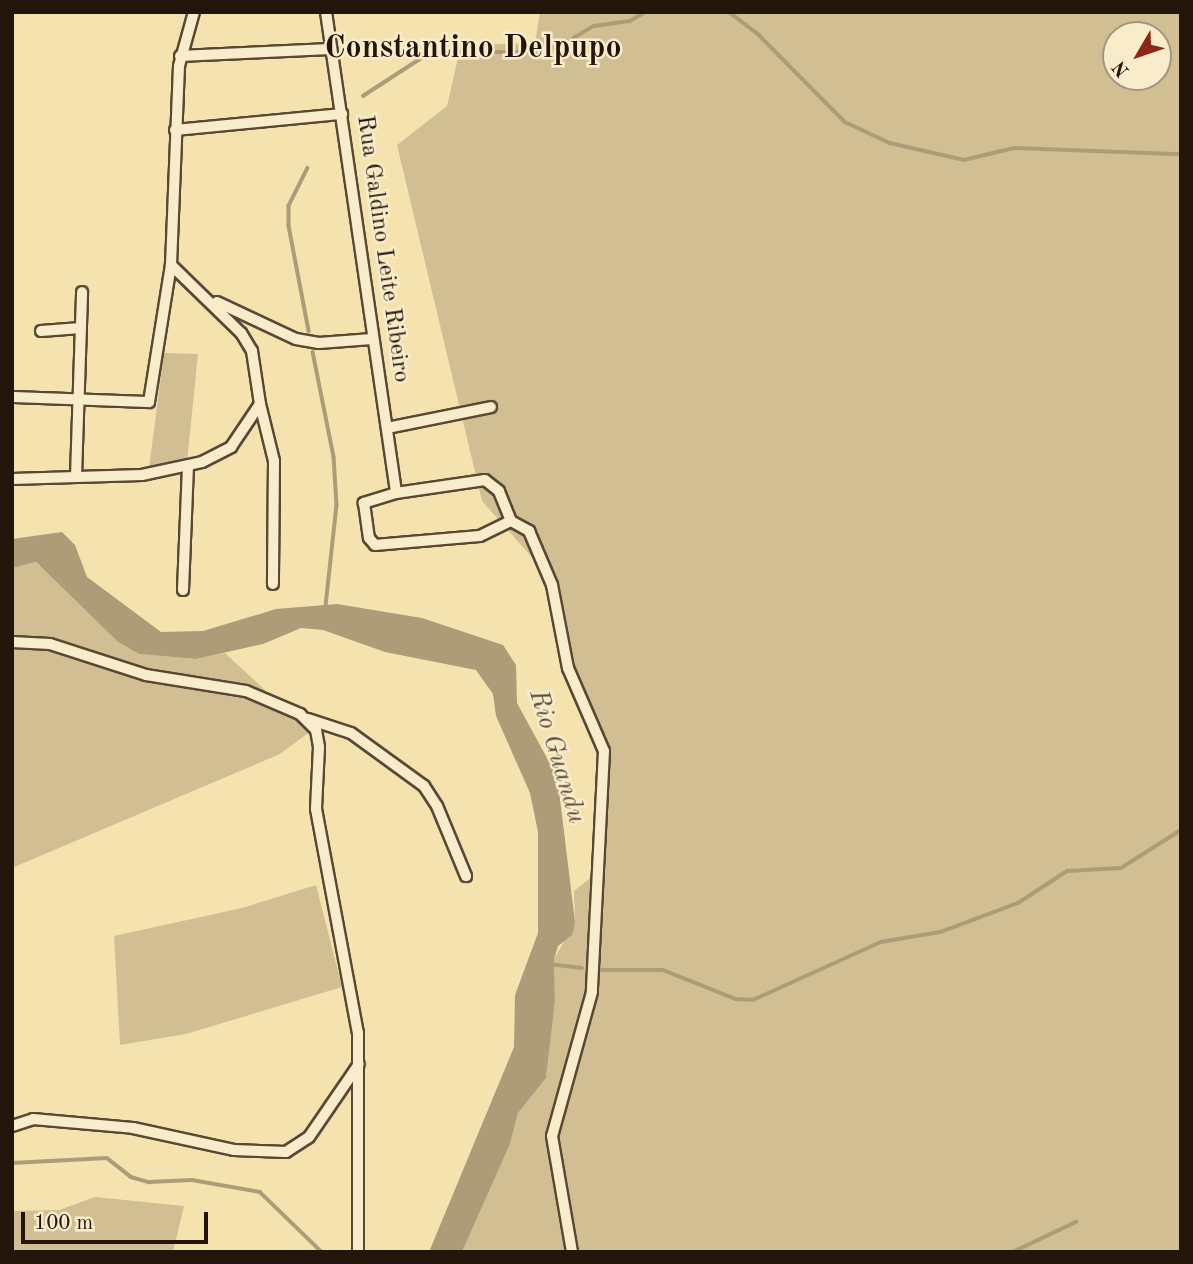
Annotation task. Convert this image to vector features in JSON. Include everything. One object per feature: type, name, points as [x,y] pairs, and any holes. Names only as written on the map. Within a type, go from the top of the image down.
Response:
[{"type":"street","points":[[12,397],[149,402],[171,265],[180,56],[194,12]]},
{"type":"street","name":"Rua Galdino Leite Ribeiro","points":[[326,12],[396,493]]},
{"type":"street","points":[[180,56],[330,50]]},
{"type":"street","points":[[175,130],[342,114]]},
{"type":"street","points":[[171,265],[208,298],[252,351],[260,404],[274,461],[273,584]]},
{"type":"street","points":[[76,476],[82,292]]},
{"type":"street","points":[[208,298],[296,339],[319,343],[372,339]]},
{"type":"street","points":[[41,331],[81,328]]},
{"type":"street","points":[[12,479],[142,475],[188,467],[231,447],[260,404]]},
{"type":"street","points":[[387,428],[491,407]]},
{"type":"street","points":[[183,590],[188,467]]},
{"type":"street","points":[[511,521],[480,536],[373,545],[364,502],[396,493],[485,480],[499,491],[511,521],[535,540],[552,585],[565,658],[605,758],[592,992],[552,1136],[572,1252]]},
{"type":"street","points":[[12,642],[50,644],[146,675],[246,691],[308,719],[351,733],[424,786],[437,806],[466,876]]},
{"type":"street","points":[[308,719],[319,741],[316,809],[355,1007],[359,1064],[358,1252]]},
{"type":"street","points":[[12,1126],[33,1119],[121,1127],[182,1136],[234,1150],[286,1153],[309,1137],[359,1064]]},
{"type":"shaded area","points":[[540,12],[1181,12],[1181,1252],[462,1252],[510,1144],[518,1113],[546,1078],[555,1001],[554,959],[575,922],[574,891],[599,871],[604,749],[595,716],[574,679],[554,601],[538,564],[482,501],[397,145],[447,106],[461,45],[535,43]]},
{"type":"shaded area","points":[[164,353],[198,354],[187,462],[149,468]]},
{"type":"shaded area","points":[[62,532],[75,545],[87,577],[161,632],[203,631],[276,609],[337,604],[422,618],[503,645],[516,665],[517,703],[553,769],[559,791],[575,922],[572,935],[558,946],[554,959],[555,1001],[546,1078],[518,1113],[510,1144],[462,1252],[429,1252],[514,1047],[515,995],[538,933],[538,832],[530,793],[496,716],[493,694],[476,670],[385,652],[323,630],[301,628],[263,644],[196,659],[139,654],[118,642],[36,562],[12,568],[12,539]]},
{"type":"shaded area","points":[[36,562],[118,642],[139,654],[196,659],[225,653],[268,693],[324,721],[280,754],[12,868],[12,568]]},
{"type":"shaded area","points":[[316,885],[342,987],[186,1034],[120,1045],[114,936],[242,908]]},
{"type":"shaded area","points":[[95,1197],[184,1206],[173,1252],[12,1252],[12,1211],[59,1210]]},
{"type":"waterway","points":[[363,96],[423,57],[447,52],[537,52],[562,45],[594,26],[630,21],[645,12]]},
{"type":"waterway","points":[[729,12],[759,35],[845,122],[890,143],[964,160],[1014,148],[1181,154]]},
{"type":"waterway","points":[[308,168],[289,206],[289,226],[309,331]]},
{"type":"waterway","points":[[313,352],[334,457],[337,505],[326,606]]},
{"type":"waterway","points":[[601,970],[663,970],[736,999],[753,1000],[881,942],[941,932],[1018,903],[1067,871],[1121,868],[1181,830]]},
{"type":"waterway","points":[[549,964],[582,968]]},
{"type":"waterway","points":[[12,1163],[107,1158],[131,1177],[149,1182],[192,1180],[260,1192],[322,1252]]},
{"type":"waterway","points":[[1013,1252],[1076,1222]]},
{"type":"district","name":"Constantino Delpupo","points":[[473,49]]},
{"type":"water label","name":"Rio Guandu","points":[[556,757]]}]
